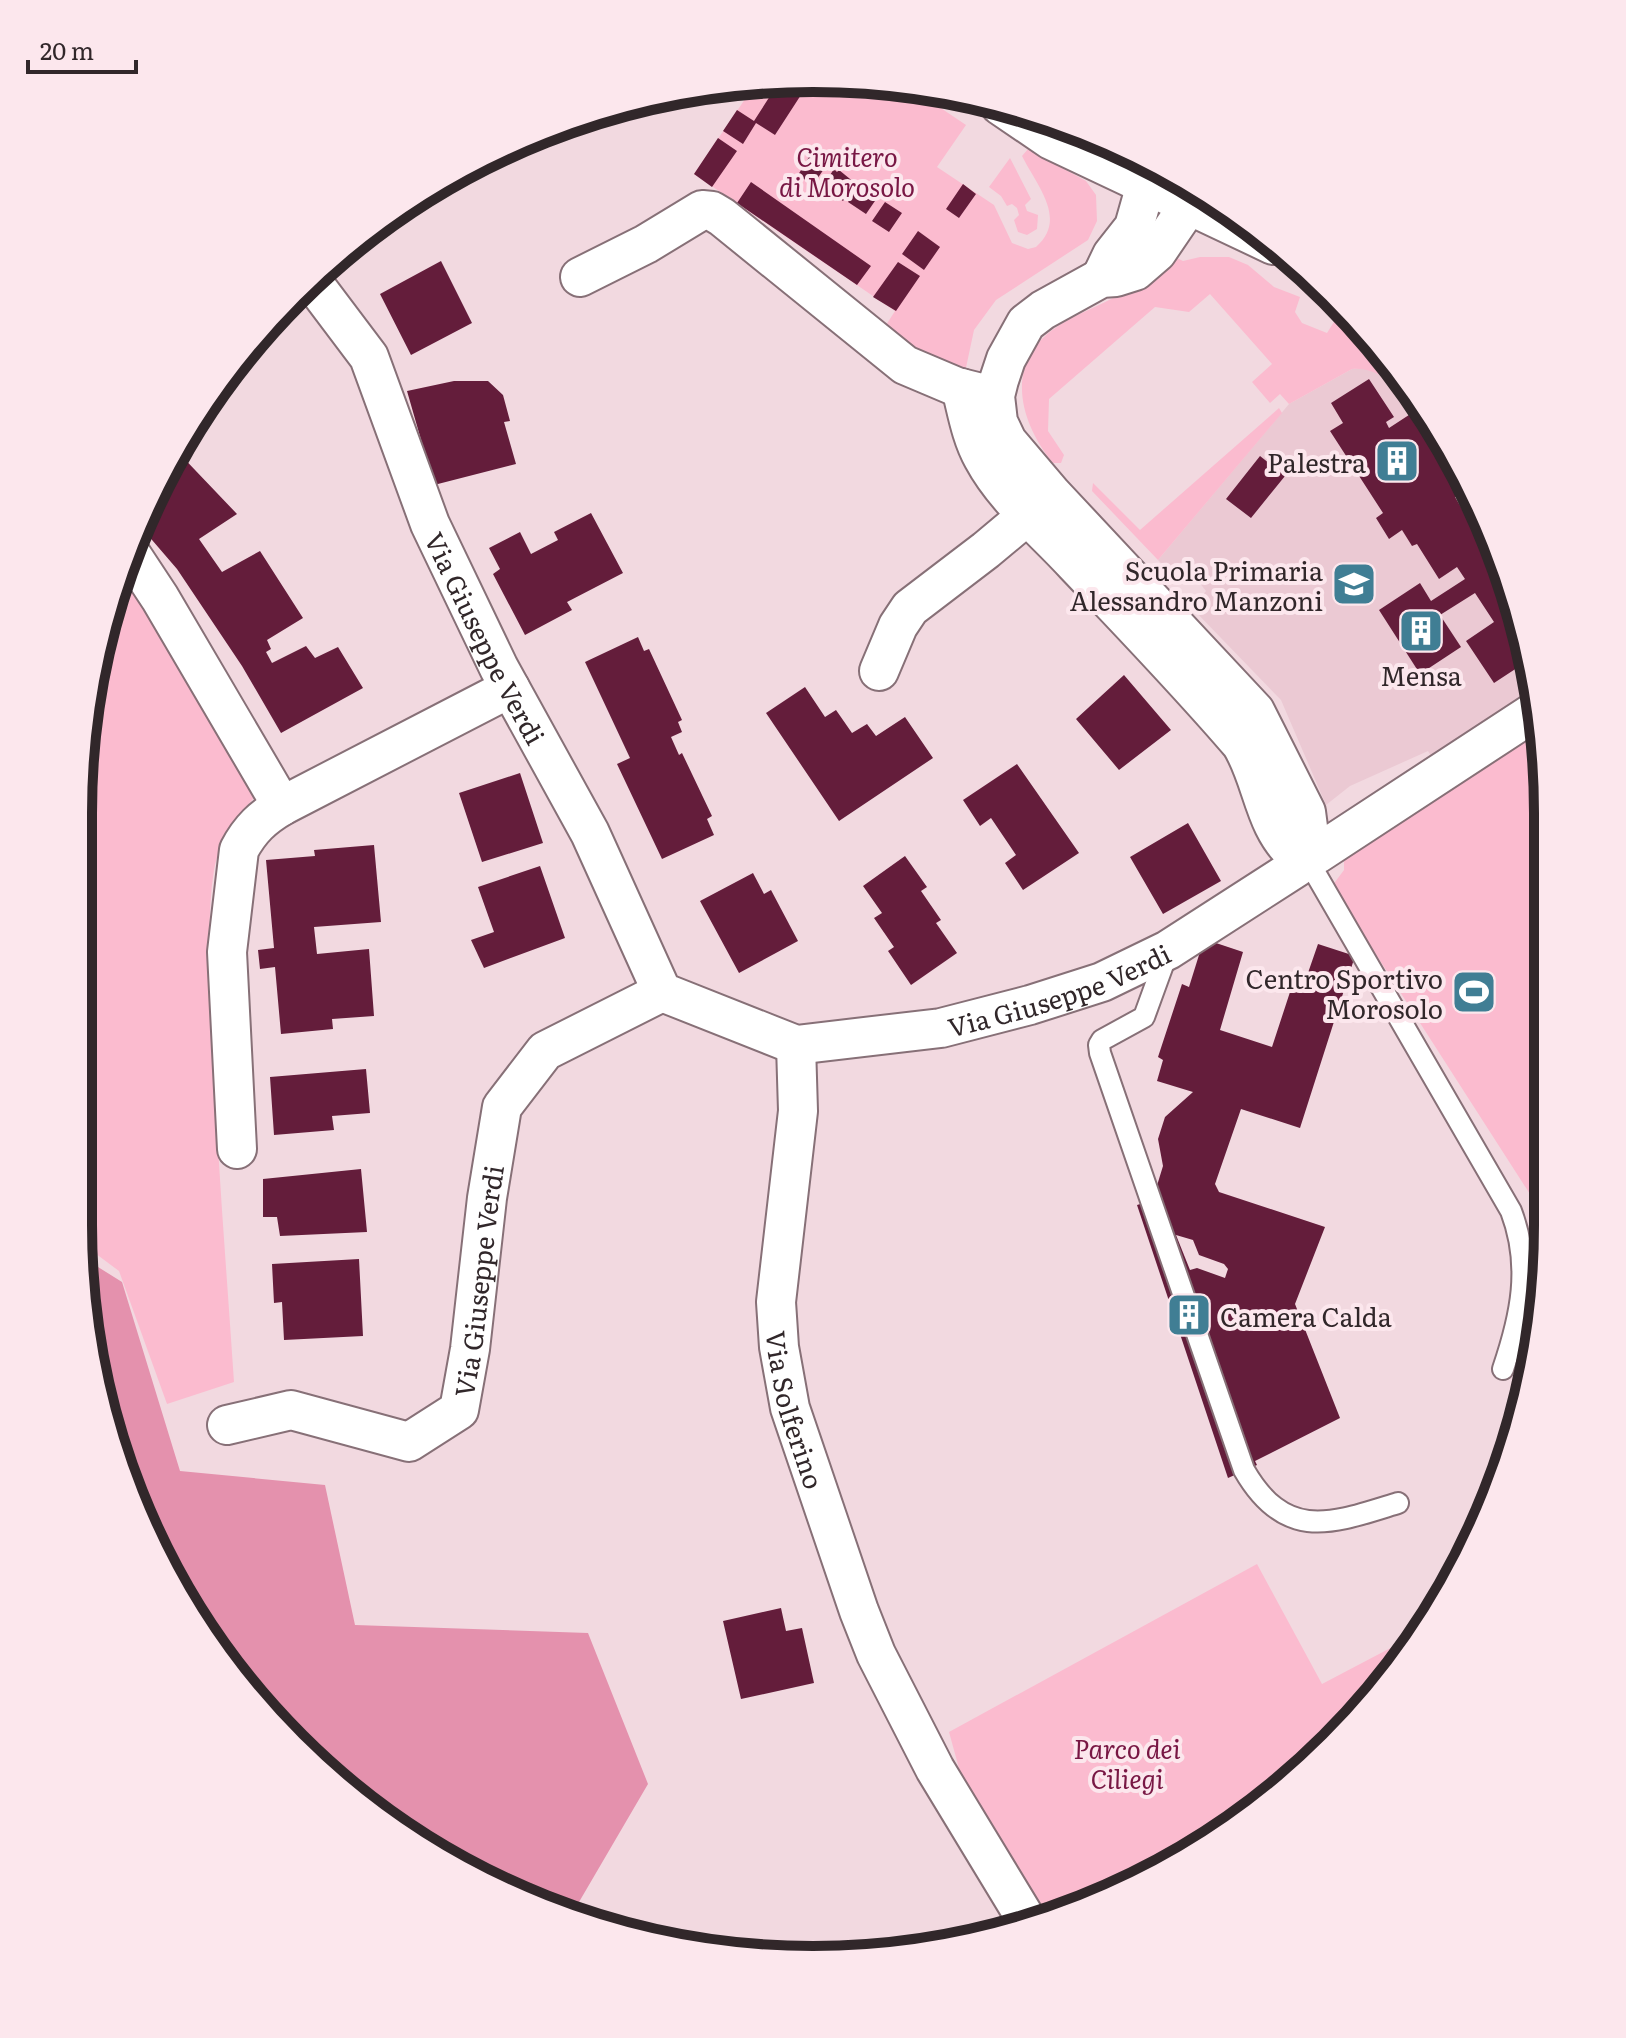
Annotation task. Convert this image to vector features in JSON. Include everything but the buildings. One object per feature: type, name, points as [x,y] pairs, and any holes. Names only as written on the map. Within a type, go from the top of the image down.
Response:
[{"type":"street","points":[[1075,142],[1208,210]]},
{"type":"street","points":[[1101,278],[1112,255],[1134,227],[1147,181]]},
{"type":"street","points":[[978,392],[1006,359],[1026,323],[1043,310],[1101,278],[1126,275],[1143,265],[1167,240],[1191,202]]},
{"type":"street","points":[[580,277],[646,244],[702,210],[712,211],[905,365],[978,392],[1040,505],[1128,619],[1232,734],[1249,759],[1276,832],[1287,847],[1307,859],[1310,823],[1255,711],[1040,505]]},
{"type":"street","name":"Via Giuseppe Verdi","points":[[318,289],[369,357],[430,524],[510,688],[590,833],[662,992],[796,1045],[941,1028],[1102,982],[1168,950],[1528,716]]},
{"type":"street","points":[[879,671],[898,626],[910,608],[1040,505]]},
{"type":"street","points":[[137,563],[282,806]]},
{"type":"street","points":[[237,1149],[228,975],[231,909],[239,850],[245,838],[265,816],[282,806],[510,688]]},
{"type":"street","name":"Via Giuseppe Verdi","points":[[227,1425],[291,1410],[409,1442],[459,1410],[502,1107],[545,1051],[662,992]]},
{"type":"street","name":"Via Solferino","points":[[796,1045],[796,1138],[776,1302],[790,1408],[876,1654],[926,1752],[1023,1914]]},
{"type":"lane","points":[[1307,859],[1511,1211],[1523,1257],[1524,1287],[1503,1369]]},
{"type":"lane","points":[[1168,950],[1144,1017],[1102,1040],[1100,1053],[1244,1470],[1254,1489],[1274,1506],[1297,1519],[1316,1523],[1337,1522],[1398,1503]]},
{"type":"shaded area","name":"Scuola Primaria Alessandro Manzoni","points":[[1352,369],[1373,371],[1391,382],[1460,494],[1496,581],[1526,704],[1436,764],[1428,751],[1350,786],[1326,805],[1281,700],[1192,608],[1206,591],[1188,568],[1174,577],[1158,560],[1289,404]]},
{"type":"shaded area","points":[[94,1264],[122,1282],[180,1471],[325,1485],[355,1625],[588,1633],[648,1784],[577,1906],[494,1872],[412,1824],[374,1797],[303,1735],[241,1664],[189,1586],[166,1544],[130,1457],[117,1412],[98,1319]]},
{"type":"green space","name":"Cimitero di Morosolo","points":[[813,92],[907,98],[932,102],[966,125],[937,167],[994,205],[1012,243],[1028,249],[1036,247],[1049,225],[1047,202],[1022,156],[1028,149],[1086,181],[1096,195],[1097,221],[1088,240],[996,300],[974,330],[964,377],[881,333],[895,311],[694,174],[747,96]]},
{"type":"green space","points":[[1010,158],[1031,199],[1025,205],[1027,211],[1038,215],[1037,229],[1027,235],[1018,232],[1014,220],[1019,215],[1017,208],[1012,204],[1007,206],[1001,196],[989,187]]},
{"type":"green space","points":[[1171,255],[1183,261],[1200,257],[1229,257],[1248,265],[1274,287],[1300,297],[1295,312],[1302,323],[1327,333],[1337,318],[1390,381],[1369,371],[1352,369],[1289,404],[1280,394],[1270,403],[1252,382],[1272,364],[1210,294],[1189,312],[1155,307],[1049,399],[1048,431],[1064,455],[1061,463],[1053,463],[1026,414],[1022,396],[1027,361],[1036,345],[1051,331],[1124,292]]},
{"type":"green space","points":[[1279,408],[1282,413],[1158,560],[1092,491],[1093,483],[1140,530]]},
{"type":"green space","points":[[130,580],[259,792],[225,838],[214,870],[210,908],[216,1113],[234,1382],[167,1404],[119,1271],[93,1252],[92,813],[98,719],[106,672]]},
{"type":"green space","name":"Centro Sportivo Morosolo","points":[[1529,729],[1534,813],[1534,1200],[1332,886],[1344,870],[1344,850]]},
{"type":"green space","name":"Parco dei Ciliegi","points":[[1257,1564],[1322,1684],[1400,1643],[1323,1735],[1252,1797],[1174,1849],[1132,1872],[1033,1911],[973,1819],[949,1732]]},
{"type":"place","name":"Palestra","points":[[1397,461]]},
{"type":"place","name":"Scuola Primaria Alessandro Manzoni","points":[[1354,584]]},
{"type":"place","name":"Mensa","points":[[1421,631]]},
{"type":"place","name":"Centro Sportivo Morosolo","points":[[1474,992]]},
{"type":"place","name":"Camera Calda","points":[[1189,1315]]}]
